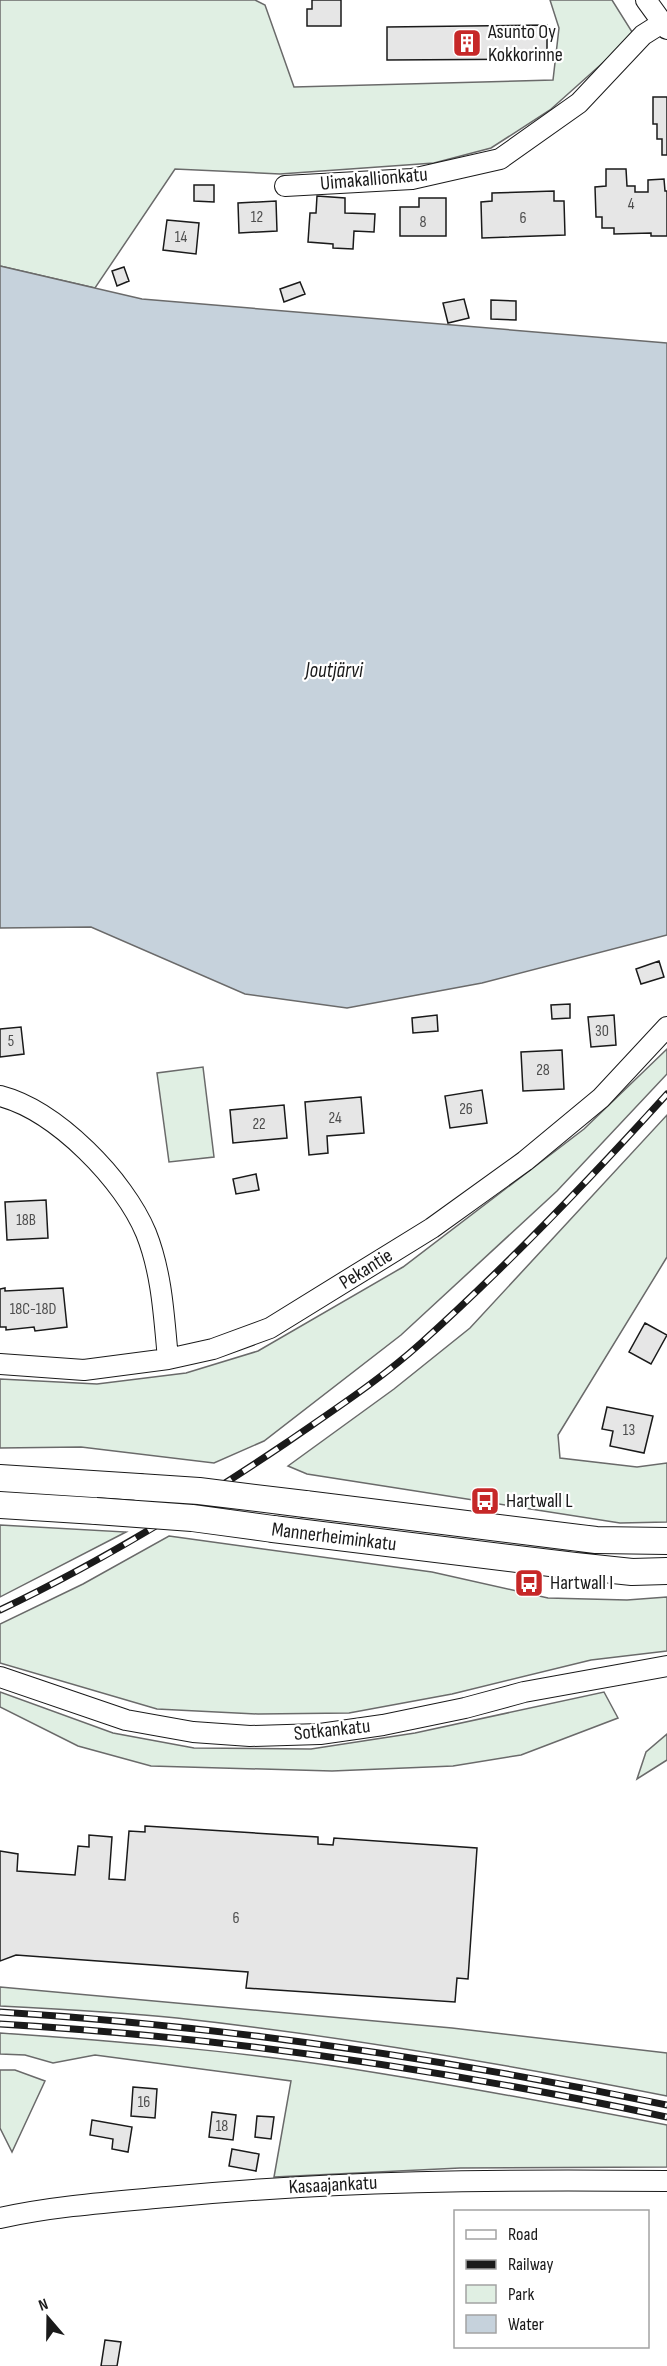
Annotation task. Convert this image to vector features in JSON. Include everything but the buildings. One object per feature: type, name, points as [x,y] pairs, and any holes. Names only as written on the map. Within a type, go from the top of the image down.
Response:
[{"type":"main road","name":"Mannerheiminkatu","points":[[0,1478],[200,1491],[596,1540],[667,1541]]},
{"type":"main road","name":"Mannerheiminkatu","points":[[0,1505],[192,1518],[574,1566],[632,1572],[667,1571]]},
{"type":"street","points":[[646,0],[665,26]]},
{"type":"street","name":"Uimakallionkatu","points":[[285,186],[412,179],[500,159],[579,103],[642,35],[665,26]]},
{"type":"street","name":"Pekantie","points":[[0,1364],[84,1370],[168,1359],[213,1350],[270,1328],[432,1228],[525,1161],[601,1098],[667,1027]]},
{"type":"street","points":[[0,1096],[60,1126],[112,1177],[146,1233],[161,1285],[168,1359]]},
{"type":"street","name":"Sotkankatu","points":[[0,1677],[126,1720],[193,1732],[250,1736],[320,1734],[383,1725],[465,1708],[524,1692],[667,1666]]},
{"type":"street","name":"Kasaajankatu","points":[[0,2218],[107,2203],[260,2189],[365,2183],[667,2181]]},
{"type":"green space","points":[[0,0],[255,0],[265,5],[294,87],[553,80],[559,28],[550,0],[612,0],[634,35],[550,110],[491,148],[434,163],[280,174],[175,169],[95,288],[0,266]]},
{"type":"green space","points":[[667,1049],[667,1074],[557,1191],[401,1335],[264,1441],[214,1463],[81,1447],[0,1448],[0,1379],[97,1384],[186,1373],[258,1351],[403,1267],[584,1129]]},
{"type":"green space","points":[[203,1067],[214,1157],[169,1162],[157,1073]]},
{"type":"green space","points":[[667,1115],[667,1257],[558,1435],[560,1458],[637,1467],[667,1463],[667,1522],[620,1523],[307,1474],[288,1466],[394,1389],[470,1328]]},
{"type":"green space","points":[[0,1525],[126,1532],[0,1597]]},
{"type":"green space","points":[[169,1536],[432,1572],[548,1598],[627,1600],[667,1597],[667,1651],[591,1660],[452,1694],[349,1713],[258,1714],[157,1709],[0,1663],[0,1624],[83,1584]]},
{"type":"green space","points":[[0,1692],[113,1733],[194,1748],[311,1749],[415,1733],[604,1692],[618,1718],[521,1755],[453,1766],[332,1771],[151,1766],[78,1746],[0,1707]]},
{"type":"green space","points":[[667,1734],[667,1760],[637,1779],[646,1752]]},
{"type":"green space","points":[[0,1987],[452,2028],[667,2053],[667,2096],[484,2062],[300,2033],[155,2016],[0,2006]]},
{"type":"green space","points":[[0,2033],[85,2039],[298,2061],[463,2087],[667,2125],[667,2167],[460,2168],[274,2177],[291,2081],[95,2055],[53,2063],[25,2055],[0,2054]]},
{"type":"green space","points":[[0,2070],[15,2070],[45,2081],[12,2152],[0,2128]]},
{"type":"water","name":"Joutjärvi","points":[[0,266],[142,299],[667,343],[667,935],[482,983],[347,1008],[245,994],[91,927],[0,928]]},
{"type":"railway","points":[[0,1610],[111,1552],[182,1510],[286,1443],[389,1370],[517,1253],[667,1094]]},
{"type":"railway","points":[[0,2012],[168,2026],[335,2046],[501,2073],[667,2105]]},
{"type":"railway","points":[[0,2024],[168,2037],[335,2058],[501,2084],[667,2117]]},
{"type":"place","name":"Asunto Oy Kokkorinne","points":[[467,43]]},
{"type":"place","name":"Hartwall L","points":[[485,1501]]},
{"type":"place","name":"Hartwall I","points":[[529,1583]]}]
